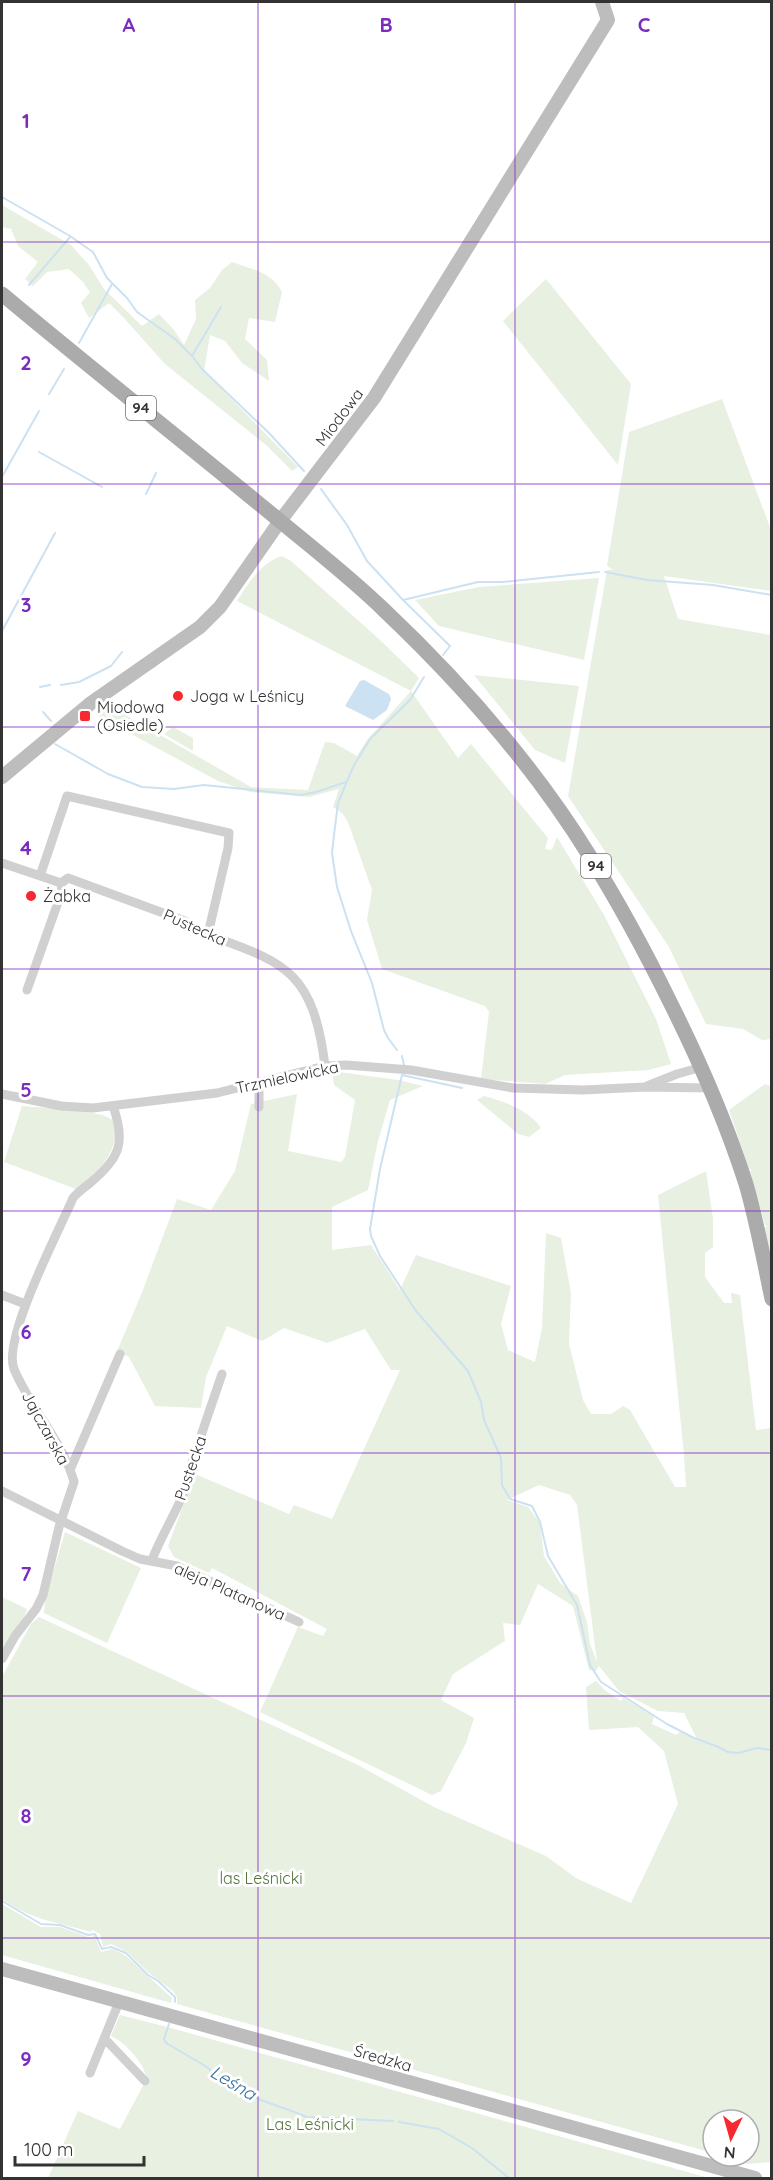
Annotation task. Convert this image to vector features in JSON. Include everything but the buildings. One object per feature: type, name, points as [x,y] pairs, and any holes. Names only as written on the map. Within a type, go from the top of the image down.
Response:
[{"type":"main road","name":"94","points":[[2,294],[343,573],[397,622],[495,728],[552,801],[588,853],[632,927],[702,1067],[746,1186],[771,1299]]},
{"type":"street","name":"Miodowa","points":[[2,777],[91,703],[200,627],[220,607],[280,521],[374,398],[608,20],[602,2]]},
{"type":"street","points":[[40,876],[67,796],[229,833],[228,848],[208,934]]},
{"type":"street","name":"Pustecka","points":[[2,863],[61,883],[68,878],[185,921],[190,928],[266,956],[286,968],[307,994],[315,1010],[325,1066]]},
{"type":"street","points":[[27,990],[61,893],[61,883]]},
{"type":"street","name":"Trzmielowicka","points":[[2,1094],[61,1106],[93,1108],[217,1093],[325,1066],[346,1065],[411,1070],[513,1088],[583,1090],[645,1087],[710,1088]]},
{"type":"street","name":"Trzmielowicka","points":[[645,1087],[702,1067]]},
{"type":"street","points":[[259,1082],[259,1107]]},
{"type":"street","name":"Jajczarska","points":[[2,1659],[15,1636],[36,1609],[43,1594],[60,1522],[74,1482],[70,1470],[14,1371],[11,1352],[24,1305],[73,1198],[114,1160],[121,1136],[113,1106]]},
{"type":"street","points":[[2,1295],[24,1305]]},
{"type":"street","points":[[70,1470],[120,1354]]},
{"type":"street","name":"Pustecka","points":[[152,1560],[192,1470],[192,1462],[222,1374]]},
{"type":"street","name":"aleja Platanowa","points":[[2,1491],[60,1522],[140,1559],[177,1566],[299,1622]]},
{"type":"street","name":"Średzka","points":[[2,1969],[755,2178]]},
{"type":"street","points":[[90,2073],[119,2002]]},
{"type":"street","points":[[105,2039],[145,2081]]},
{"type":"green space","points":[[2,205],[71,245],[89,265],[104,289],[142,326],[159,314],[184,345],[196,319],[195,300],[210,288],[222,270],[232,262],[267,275],[282,292],[275,322],[249,318],[245,339],[267,360],[269,381],[242,363],[225,341],[210,335],[204,371],[298,467],[292,471],[266,445],[165,364],[109,303],[89,318],[81,303],[90,292],[69,269],[47,272],[33,286],[25,279],[38,262],[18,246],[11,229],[2,227]]},
{"type":"green space","points":[[546,279],[631,384],[618,465],[503,321]]},
{"type":"green space","points":[[722,399],[771,530],[771,591],[664,576],[678,619],[771,635],[772,1039],[762,1040],[743,1029],[706,1024],[669,947],[568,796],[607,570],[613,570],[607,566],[629,432]]},
{"type":"green space","points":[[282,556],[291,561],[379,639],[419,678],[411,691],[237,601],[261,568]]},
{"type":"green space","points":[[599,578],[584,660],[439,626],[415,600],[479,587]]},
{"type":"green space","points":[[474,675],[579,686],[565,763],[535,750]]},
{"type":"green space","points":[[411,691],[458,758],[471,744],[548,838],[545,849],[552,850],[557,837],[604,915],[656,1019],[671,1064],[648,1070],[565,1075],[545,1084],[481,1079],[489,1012],[485,1006],[382,969],[367,920],[372,890],[348,822],[342,813],[333,807],[339,789],[309,797],[250,792],[218,781],[96,715],[113,708],[251,787],[308,790],[325,742],[334,743],[357,756],[367,740]]},
{"type":"green space","points":[[173,727],[193,738],[193,751],[164,734]]},
{"type":"green space","name":"las Leśnicki","points":[[332,1071],[398,1080],[423,1086],[390,1100],[378,1141],[368,1190],[332,1207],[332,1250],[371,1245],[400,1290],[416,1255],[511,1286],[501,1324],[508,1350],[535,1362],[542,1328],[546,1233],[561,1238],[571,1293],[569,1344],[583,1400],[591,1414],[611,1414],[623,1406],[630,1410],[675,1487],[686,1487],[658,1195],[706,1171],[713,1219],[713,1247],[705,1253],[705,1277],[724,1303],[732,1303],[731,1293],[740,1295],[756,1430],[771,1428],[771,2162],[761,2163],[761,2108],[701,2108],[701,2150],[177,2004],[177,1997],[173,1991],[127,1952],[111,1944],[103,1947],[100,1934],[34,1916],[2,1899],[2,1677],[31,1624],[39,1617],[358,1765],[434,1807],[546,1856],[576,1878],[631,1903],[678,1804],[664,1751],[638,1727],[589,1730],[586,1687],[596,1681],[621,1701],[623,1698],[654,1716],[652,1724],[676,1735],[680,1732],[698,1741],[684,1713],[658,1711],[619,1691],[599,1666],[596,1671],[589,1670],[573,1606],[538,1584],[520,1625],[503,1623],[505,1641],[453,1674],[441,1700],[474,1718],[466,1743],[441,1791],[432,1795],[260,1712],[298,1627],[323,1636],[327,1629],[212,1568],[209,1573],[174,1557],[168,1546],[195,1474],[289,1514],[294,1505],[332,1519],[400,1370],[391,1370],[365,1329],[327,1343],[284,1328],[262,1341],[227,1326],[206,1377],[201,1408],[155,1406],[129,1357],[117,1351],[177,1199],[211,1210],[235,1171],[251,1104],[297,1094],[288,1151],[341,1162],[345,1157],[355,1100],[334,1085]],"holes":[[[539,1485],[570,1495],[577,1505],[597,1662],[578,1596],[560,1583],[544,1556],[540,1523],[528,1507],[507,1500]]]},
{"type":"green space","points":[[765,1084],[771,1086],[770,1260],[765,1228],[767,1226],[750,1171],[752,1170],[749,1169],[729,1110]]},
{"type":"green space","points":[[484,1096],[523,1111],[541,1128],[529,1137],[518,1134],[477,1100]]},
{"type":"green space","points":[[22,1106],[56,1108],[107,1117],[114,1121],[116,1127],[110,1154],[76,1189],[4,1162]]},
{"type":"green space","points":[[65,1532],[141,1568],[107,1643],[44,1613],[45,1600]]},
{"type":"green space","points":[[2,1597],[27,1609],[22,1623],[2,1651]]},
{"type":"green space","points":[[2,1904],[41,1927],[60,1927],[92,1938],[94,1935],[101,1952],[112,1949],[125,1955],[172,1998],[171,2003],[2,1955]]},
{"type":"green space","name":"Las Leśnicki","points":[[120,2015],[709,2178],[48,2178],[78,2111],[120,2129],[147,2078],[133,2054],[111,2036]]},
{"type":"water","points":[[364,680],[389,694],[391,699],[387,710],[373,720],[345,706],[360,681]]},
{"type":"waterway","points":[[2,197],[93,252],[107,278],[137,312],[175,339],[304,471]]},
{"type":"waterway","points":[[29,285],[70,237]]},
{"type":"waterway","points":[[79,343],[112,284]]},
{"type":"waterway","points":[[192,356],[221,307]]},
{"type":"waterway","points":[[49,394],[64,369]]},
{"type":"waterway","points":[[2,477],[39,411]]},
{"type":"waterway","points":[[39,452],[102,487]]},
{"type":"waterway","points":[[146,494],[156,473]]},
{"type":"waterway","points":[[321,489],[347,525],[367,561],[450,646],[443,655]]},
{"type":"waterway","points":[[2,631],[55,533]]},
{"type":"waterway","points":[[403,600],[478,582],[503,582],[599,572]]},
{"type":"waterway","points":[[605,572],[647,580],[713,585],[772,595]]},
{"type":"waterway","points":[[61,685],[79,682],[111,666],[122,652]]},
{"type":"waterway","points":[[397,1050],[384,1030],[372,983],[351,931],[337,887],[332,853],[338,803],[353,767],[370,739],[410,700],[424,677]]},
{"type":"waterway","points":[[40,687],[50,685]]},
{"type":"waterway","points":[[43,712],[51,721]]},
{"type":"waterway","points":[[55,744],[108,774],[142,787],[174,789],[204,785],[301,795],[346,782]]},
{"type":"waterway","points":[[402,1056],[404,1065]]},
{"type":"waterway","points":[[462,1088],[402,1075],[380,1169],[370,1229],[380,1256],[416,1311],[468,1371],[481,1402],[484,1420],[501,1458],[502,1485],[510,1499],[532,1506],[540,1522],[548,1556],[577,1605],[590,1665],[601,1682],[667,1724],[728,1752],[738,1753],[757,1748],[772,1750]]},
{"type":"waterway","name":"Leśna","points":[[2,1901],[41,1924],[60,1925],[88,1935],[95,1934],[102,1949],[111,1947],[126,1953],[175,1997],[175,2002]]},
{"type":"waterway","name":"Leśna","points":[[169,2024],[164,2039],[166,2043],[207,2067],[219,2078],[261,2100],[307,2117],[393,2121]]},
{"type":"waterway","name":"Leśna","points":[[399,2122],[439,2129],[472,2148],[509,2178]]},
{"type":"place","name":"Joga w Leśnicy","points":[[178,696]]},
{"type":"place","name":"Miodowa (Osiedle)","points":[[85,716]]},
{"type":"place","name":"Żabka","points":[[31,896]]}]
